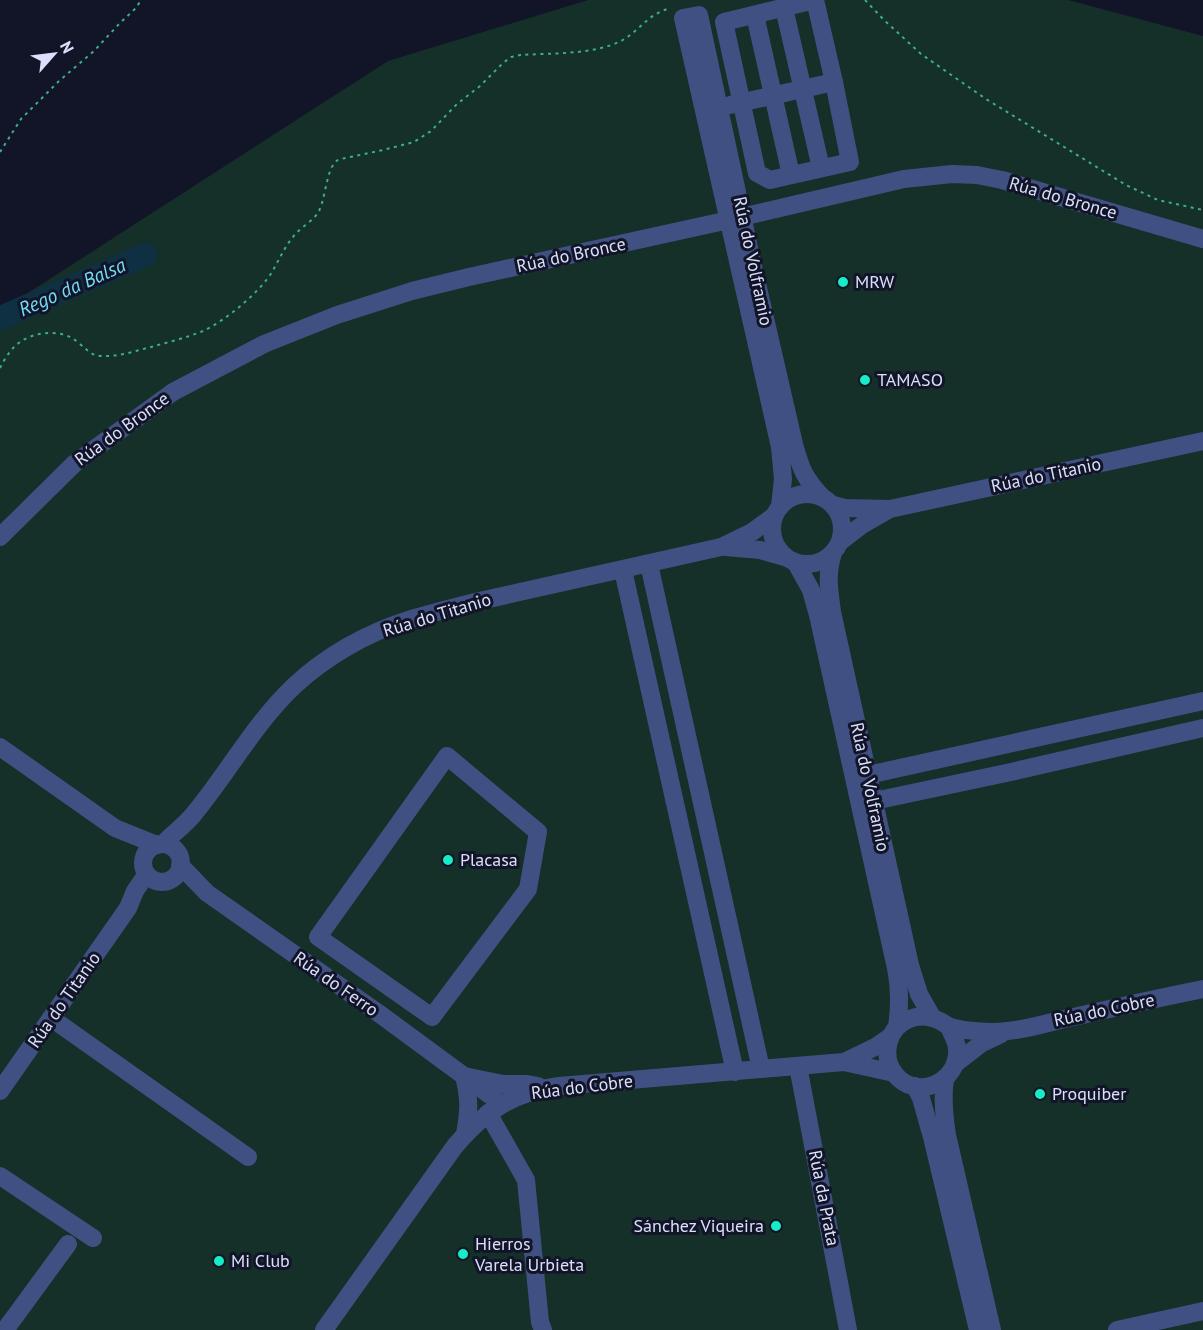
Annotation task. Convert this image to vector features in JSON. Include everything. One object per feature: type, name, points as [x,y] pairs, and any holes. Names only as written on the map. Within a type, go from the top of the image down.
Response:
[{"type":"street","points":[[815,0],[850,162],[770,180],[757,173],[724,22],[784,8],[815,0]]},
{"type":"street","points":[[784,8],[821,168]]},
{"type":"street","name":"Rúa do Volframio","points":[[686,13],[719,108],[736,218],[780,447],[783,479],[777,511]]},
{"type":"street","name":"Rúa do Volframio","points":[[686,13],[799,465],[809,484],[828,502]]},
{"type":"street","points":[[755,15],[791,175]]},
{"type":"street","points":[[719,108],[834,82]]},
{"type":"street","name":"Rúa do Bronce","points":[[0,537],[75,463],[173,392],[264,344],[337,315],[412,291],[904,179],[952,174],[977,175],[1002,180],[1203,239]]},
{"type":"street","name":"Rúa do Titanio","points":[[890,509],[1203,441]]},
{"type":"street","points":[[721,547],[752,532],[789,499],[800,495],[812,494],[845,508],[890,509]]},
{"type":"street","points":[[828,502],[840,516],[842,528],[836,547]]},
{"type":"street","points":[[721,547],[760,550],[808,564],[821,561],[862,525],[890,509]]},
{"type":"street","points":[[777,511],[772,526],[773,538],[777,548],[791,560]]},
{"type":"street","name":"Rúa do Titanio","points":[[160,845],[192,817],[262,721],[294,686],[332,657],[354,644],[399,623],[437,612],[721,547]]},
{"type":"street","name":"Rúa do Volframio","points":[[836,547],[828,569],[832,612],[914,980],[932,1017]]},
{"type":"street","name":"Rúa do Volframio","points":[[791,560],[811,590],[818,615],[897,974],[900,1008],[894,1032]]},
{"type":"street","points":[[649,564],[761,1070]]},
{"type":"street","points":[[623,570],[735,1072]]},
{"type":"street","points":[[868,775],[1203,701]]},
{"type":"street","points":[[874,801],[1203,728]]},
{"type":"street","points":[[0,747],[115,828],[155,875],[174,878],[177,875],[179,860],[170,847],[115,828]]},
{"type":"street","points":[[447,756],[538,832],[528,889],[432,1017],[394,990],[318,937],[447,756]]},
{"type":"street","name":"Rúa do Titanio","points":[[179,860],[192,817]]},
{"type":"street","points":[[155,875],[145,855],[150,849],[160,845]]},
{"type":"street","name":"Rúa do Ferro","points":[[179,860],[207,893],[464,1076],[495,1108]]},
{"type":"street","name":"Rúa do Titanio","points":[[0,1091],[128,908],[155,875]]},
{"type":"street","name":"Rúa do Ferro","points":[[155,875],[207,893]]},
{"type":"street","name":"Rúa do Cobre","points":[[1004,1032],[1203,988]]},
{"type":"street","points":[[376,1012],[394,990]]},
{"type":"street","points":[[844,1062],[877,1046],[907,1020],[919,1016],[932,1017],[949,1027],[1004,1032]]},
{"type":"street","points":[[51,1018],[248,1157]]},
{"type":"street","points":[[949,1027],[957,1050],[943,1103],[947,1135],[992,1330]]},
{"type":"street","points":[[894,1032],[887,1049],[888,1060],[894,1073],[903,1081],[925,1087],[937,1084],[982,1042],[1004,1032]]},
{"type":"street","points":[[844,1062],[894,1073]]},
{"type":"street","name":"Rúa do Cobre","points":[[324,1330],[444,1161],[465,1135],[495,1108],[545,1088],[844,1062]]},
{"type":"street","name":"Rúa da Prata","points":[[798,1066],[848,1330]]},
{"type":"street","points":[[464,1076],[469,1102],[465,1135]]},
{"type":"street","name":"Rúa do Ferro","points":[[464,1076],[503,1084],[527,1084],[545,1088]]},
{"type":"street","points":[[915,1086],[921,1098],[932,1137],[978,1330]]},
{"type":"street","points":[[495,1108],[526,1180],[540,1322],[543,1330]]},
{"type":"street","points":[[0,1176],[93,1238]]},
{"type":"street","points":[[5,1330],[68,1244]]},
{"type":"street","points":[[1117,1330],[1203,1311]]},
{"type":"path","points":[[0,152],[21,119],[59,81],[94,51],[141,0]]},
{"type":"path","points":[[865,0],[921,54],[986,99],[1126,185],[1158,200],[1203,210]]},
{"type":"path","points":[[0,368],[16,345],[29,337],[56,332],[73,339],[92,354],[99,356],[134,351],[203,331],[220,321],[262,285],[295,234],[315,217],[326,193],[335,161],[414,142],[431,131],[511,57],[520,54],[597,49],[622,40],[661,10],[686,13]]},
{"type":"green space","points":[[588,0],[1068,0],[1203,36],[1203,1330],[0,1330],[0,311],[388,61]]},
{"type":"waterway","name":"Rego da Balsa","points":[[0,318],[145,255]]},
{"type":"place","name":"MRW","points":[[843,282]]},
{"type":"place","name":"TAMASO","points":[[865,380]]},
{"type":"place","name":"Placasa","points":[[448,860]]},
{"type":"place","name":"Proquiber","points":[[1040,1094]]},
{"type":"place","name":"Sánchez Viqueira","points":[[776,1226]]},
{"type":"place","name":"Hierros Varela Urbieta","points":[[463,1254]]},
{"type":"place","name":"Mi Club","points":[[219,1261]]}]
